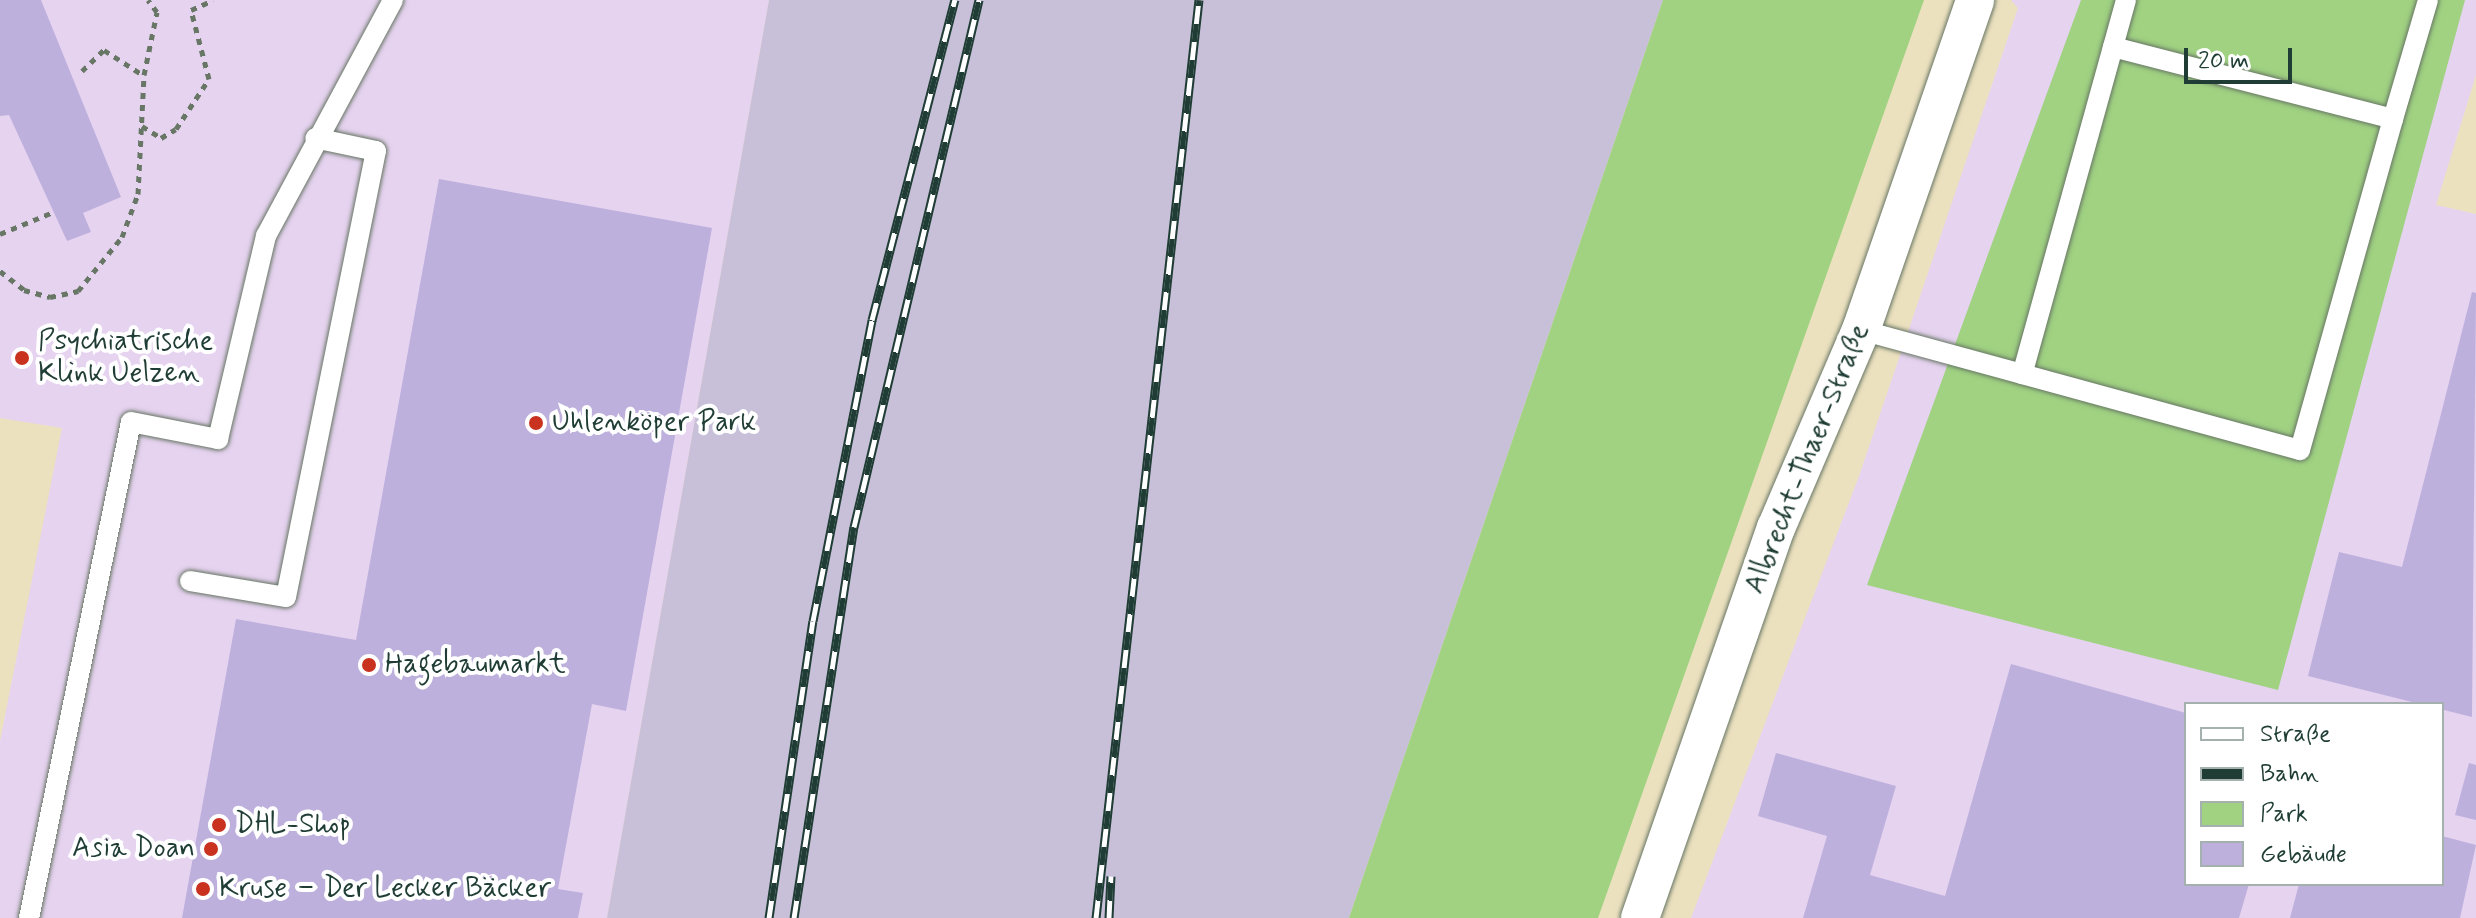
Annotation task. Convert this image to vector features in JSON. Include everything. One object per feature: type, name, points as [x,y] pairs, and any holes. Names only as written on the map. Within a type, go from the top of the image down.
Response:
[{"type":"street","name":"Albrecht-Thaer-Straße","points":[[1640,918],[1776,528],[1861,330],[1975,0]]},
{"type":"lane","points":[[29,918],[131,422],[218,439],[266,236],[315,138],[393,0]]},
{"type":"lane","points":[[2022,374],[2126,0]]},
{"type":"lane","points":[[1861,330],[2300,450],[2428,0]]},
{"type":"lane","points":[[2113,47],[2393,119]]},
{"type":"lane","points":[[190,581],[286,597],[376,151],[315,138]]},
{"type":"path","points":[[0,271],[24,290],[50,297],[78,291],[101,269],[138,194],[144,75],[157,12],[148,0]]},
{"type":"path","points":[[141,126],[161,138],[176,129],[209,79],[191,10],[213,0]]},
{"type":"path","points":[[82,71],[104,50],[144,75]]},
{"type":"path","points":[[0,234],[53,212]]},
{"type":"shaded area","points":[[0,0],[769,0],[607,918],[0,918],[0,741],[62,428],[0,418]]},
{"type":"shaded area","points":[[769,0],[1663,0],[1349,918],[607,918]]},
{"type":"shaded area","points":[[2011,0],[2476,0],[2476,75],[2436,205],[2476,214],[2476,918],[1691,918],[1859,476],[2018,8]]},
{"type":"green space","points":[[1663,0],[1924,0],[1598,918],[1349,918]]},
{"type":"green space","points":[[2081,0],[2465,0],[2278,690],[1867,585]]},
{"type":"building","points":[[0,0],[41,0],[121,197],[83,213],[91,232],[67,241],[9,115],[0,116]]},
{"type":"building","name":"Uhlenköper Park","points":[[439,179],[712,228],[626,711],[592,704],[558,889],[583,893],[578,918],[182,918],[236,619],[356,640]]},
{"type":"building","points":[[2472,292],[2476,293],[2472,717],[2444,710],[2444,702],[2412,702],[2308,676],[2339,552],[2402,567]]},
{"type":"building","points":[[2011,664],[2184,712],[2184,886],[2248,886],[2239,918],[1803,918],[1827,836],[1758,816],[1776,753],[1896,786],[1870,875],[1945,896]]},
{"type":"building","points":[[2469,763],[2476,765],[2476,820],[2455,815]]},
{"type":"building","points":[[2444,837],[2476,845],[2460,918],[2290,918],[2298,886],[2444,886]]},
{"type":"railway","points":[[769,918],[813,621],[872,320],[955,0]]},
{"type":"railway","points":[[794,918],[854,527],[979,0]]},
{"type":"railway","points":[[1096,918],[1199,0]]},
{"type":"railway","points":[[1109,918],[1111,876]]},
{"type":"place","name":"Psychiatrische Klink Uelzen","points":[[22,358]]},
{"type":"place","name":"Uhlenköper Park","points":[[536,423]]},
{"type":"place","name":"Hagebaumarkt","points":[[369,665]]},
{"type":"place","name":"DHL-Shop","points":[[219,825]]},
{"type":"place","name":"Asia Doan","points":[[211,849]]},
{"type":"place","name":"Kruse – Der Lecker Bäcker","points":[[203,889]]}]
